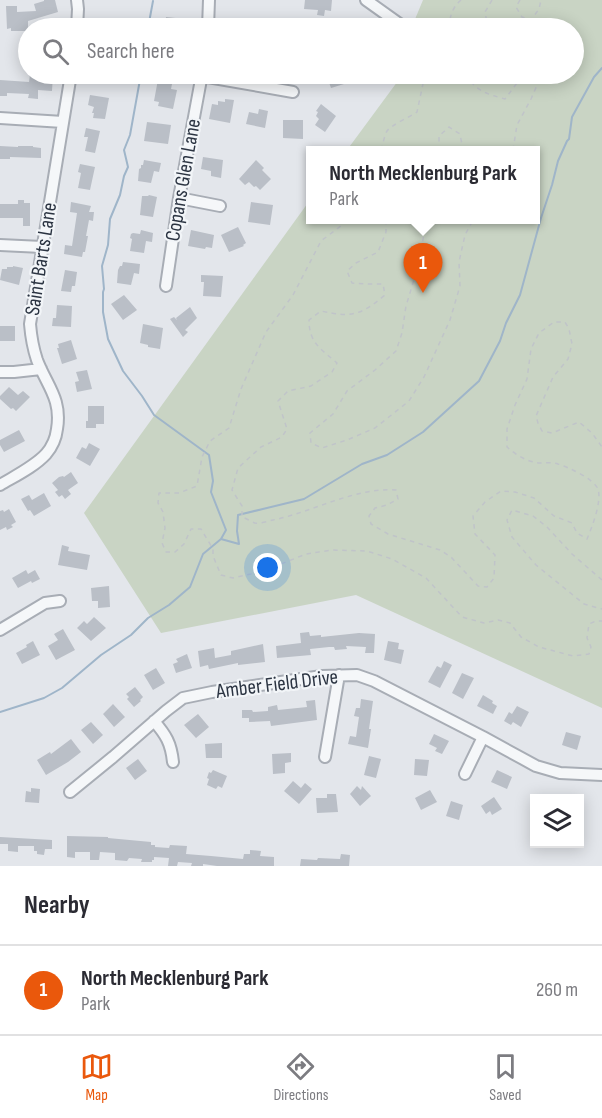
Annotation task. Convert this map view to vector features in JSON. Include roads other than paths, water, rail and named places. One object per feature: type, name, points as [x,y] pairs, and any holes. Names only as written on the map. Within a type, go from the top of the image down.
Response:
[{"type":"street","points":[[77,0],[78,18]]},
{"type":"street","points":[[208,18],[209,0]]},
{"type":"street","points":[[366,0],[391,18]]},
{"type":"street","name":"Saint Barts Lane","points":[[0,485],[36,463],[53,445],[57,434],[59,410],[57,401],[33,348],[30,324],[69,84]]},
{"type":"street","name":"Copans Glen Lane","points":[[166,286],[200,84]]},
{"type":"street","points":[[250,84],[293,92]]},
{"type":"street","points":[[0,118],[63,122]]},
{"type":"street","points":[[180,198],[220,206]]},
{"type":"street","points":[[0,245],[42,247]]},
{"type":"street","points":[[0,372],[41,369]]},
{"type":"street","points":[[0,630],[45,603],[60,601]]},
{"type":"street","points":[[325,757],[339,675]]},
{"type":"street","name":"Amber Field Drive","points":[[70,792],[183,698],[339,675],[357,675],[374,681],[551,772],[602,775]]},
{"type":"street","points":[[154,721],[168,739],[173,762]]},
{"type":"street","points":[[465,774],[483,737]]},
{"type":"waterway","points":[[150,18],[153,1]]},
{"type":"waterway","points":[[540,222],[558,161],[569,139],[572,117],[594,77],[602,68]]},
{"type":"waterway","points":[[0,712],[44,698],[62,688],[101,655],[131,635],[148,618],[169,605],[190,587],[203,554],[221,539],[226,530],[211,492],[213,481],[209,455],[154,415],[123,371],[108,339],[103,312],[102,266],[108,245],[110,219],[128,167],[124,150],[130,135],[139,84]]},
{"type":"waterway","points":[[221,539],[239,544],[238,515],[304,499],[362,464],[387,455],[423,432],[479,381],[520,295],[539,224]]},
{"type":"place","name":"North Mecklenburg Park","points":[[423,293]]}]
